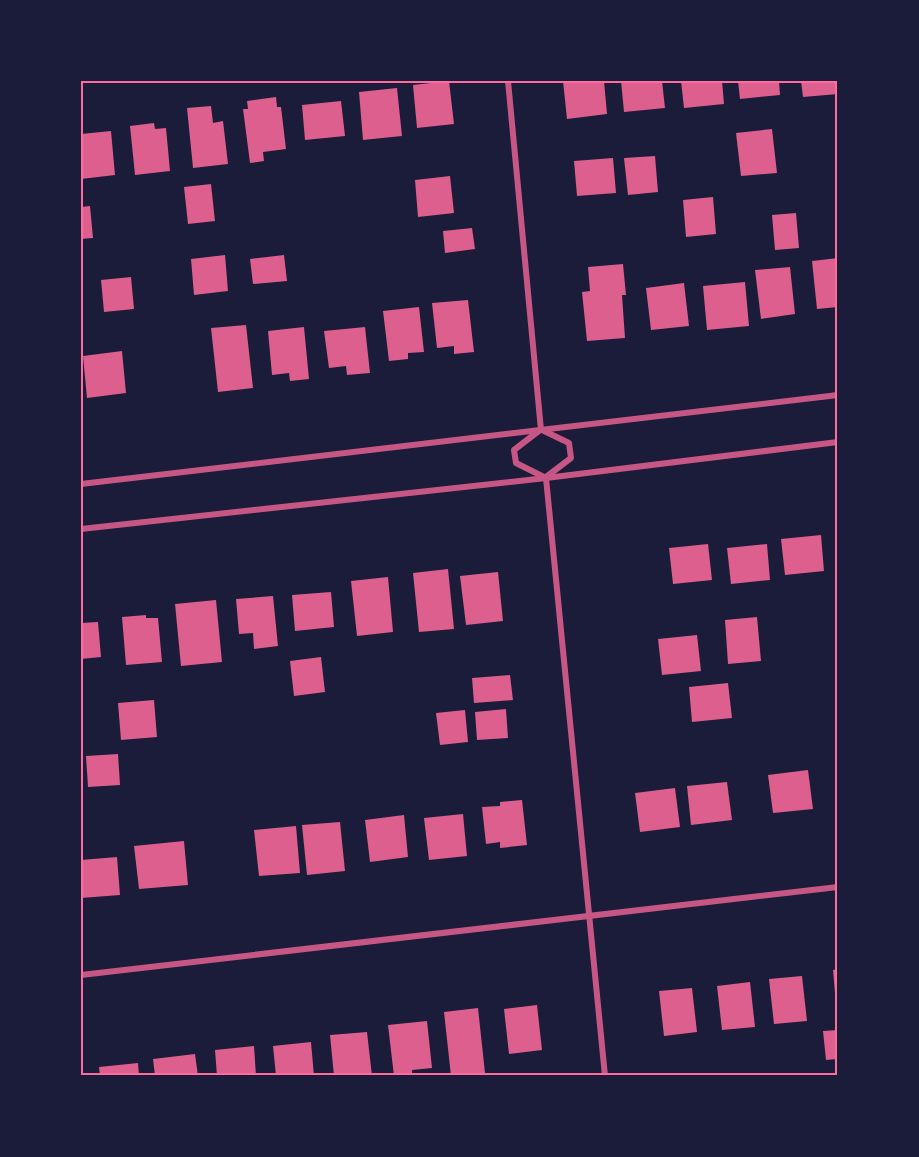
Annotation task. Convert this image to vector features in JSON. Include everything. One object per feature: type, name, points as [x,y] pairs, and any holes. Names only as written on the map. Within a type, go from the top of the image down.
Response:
[{"type":"street","points":[[508,81],[541,429]]},
{"type":"street","points":[[81,484],[838,395]]},
{"type":"street","points":[[541,429],[514,450],[516,463],[546,478]]},
{"type":"street","points":[[541,429],[569,443],[571,458],[546,478]]},
{"type":"street","points":[[81,529],[546,478],[838,442]]},
{"type":"street","points":[[546,478],[605,1076]]},
{"type":"street","points":[[81,975],[838,887]]},
{"type":"building","points":[[449,81],[454,124],[417,128],[413,85]]},
{"type":"building","points":[[563,81],[604,81],[607,114],[567,119]]},
{"type":"building","points":[[621,81],[662,81],[665,108],[624,112]]},
{"type":"building","points":[[681,81],[722,81],[724,104],[684,108]]},
{"type":"building","points":[[738,81],[779,81],[780,95],[740,99]]},
{"type":"building","points":[[801,81],[838,81],[838,94],[803,97]]},
{"type":"building","points":[[397,88],[402,136],[363,140],[359,92]]},
{"type":"building","points":[[276,97],[277,107],[281,107],[286,149],[263,152],[264,161],[250,163],[243,109],[248,109],[247,101]]},
{"type":"building","points":[[341,101],[345,136],[305,140],[302,105]]},
{"type":"building","points":[[211,106],[213,123],[223,121],[228,164],[193,168],[187,108]]},
{"type":"building","points":[[154,123],[155,129],[166,128],[170,171],[135,175],[130,126]]},
{"type":"building","points":[[772,129],[777,173],[741,176],[736,133]]},
{"type":"building","points":[[111,131],[115,175],[81,179],[81,134]]},
{"type":"building","points":[[655,156],[658,192],[628,195],[624,158]]},
{"type":"building","points":[[613,158],[616,193],[577,196],[574,161]]},
{"type":"building","points":[[450,176],[454,213],[418,217],[415,180]]},
{"type":"building","points":[[211,184],[215,221],[188,224],[184,187]]},
{"type":"building","points":[[713,197],[716,234],[686,237],[683,200]]},
{"type":"building","points":[[90,206],[93,238],[81,239],[81,207]]},
{"type":"building","points":[[796,213],[799,248],[775,250],[772,215]]},
{"type":"building","points":[[472,228],[475,249],[445,253],[443,231]]},
{"type":"building","points":[[225,255],[228,291],[194,295],[191,259]]},
{"type":"building","points":[[284,255],[287,281],[253,284],[250,259]]},
{"type":"building","points":[[838,258],[838,307],[817,309],[812,261]]},
{"type":"building","points":[[623,264],[626,295],[622,295],[625,338],[587,341],[582,292],[590,291],[588,267]]},
{"type":"building","points":[[790,267],[795,314],[761,319],[755,270]]},
{"type":"building","points":[[131,277],[134,309],[104,312],[101,280]]},
{"type":"building","points":[[745,282],[749,326],[707,330],[703,286]]},
{"type":"building","points":[[684,283],[689,326],[651,330],[646,288]]},
{"type":"building","points":[[468,300],[474,352],[454,354],[454,346],[437,348],[432,303]]},
{"type":"building","points":[[419,307],[424,352],[408,353],[408,359],[389,361],[383,311]]},
{"type":"building","points":[[246,325],[253,388],[218,392],[211,328]]},
{"type":"building","points":[[304,327],[309,379],[290,381],[289,373],[272,375],[268,331]]},
{"type":"building","points":[[365,327],[370,373],[347,375],[346,366],[329,368],[324,331]]},
{"type":"building","points":[[122,351],[126,393],[87,398],[83,356]]},
{"type":"building","points":[[821,535],[824,571],[785,575],[781,539]]},
{"type":"building","points":[[708,544],[712,580],[673,584],[669,548]]},
{"type":"building","points":[[767,544],[770,580],[731,584],[727,548]]},
{"type":"building","points":[[448,569],[454,629],[419,632],[413,573]]},
{"type":"building","points":[[498,572],[503,621],[466,625],[460,576]]},
{"type":"building","points":[[388,577],[393,632],[357,636],[351,581]]},
{"type":"building","points":[[331,592],[334,627],[295,631],[292,595]]},
{"type":"building","points":[[273,596],[278,646],[254,649],[253,633],[239,634],[236,599]]},
{"type":"building","points":[[216,600],[222,662],[181,666],[175,604]]},
{"type":"building","points":[[146,615],[146,618],[158,618],[162,662],[126,665],[122,617]]},
{"type":"building","points":[[757,617],[761,661],[728,664],[725,620]]},
{"type":"building","points":[[98,622],[101,657],[81,659],[81,623]]},
{"type":"building","points":[[697,635],[701,671],[662,675],[658,639]]},
{"type":"building","points":[[321,657],[325,692],[294,696],[290,661]]},
{"type":"building","points":[[510,675],[513,700],[474,703],[472,678]]},
{"type":"building","points":[[728,683],[732,718],[692,722],[689,687]]},
{"type":"building","points":[[154,700],[157,737],[121,740],[118,703]]},
{"type":"building","points":[[506,709],[508,738],[477,740],[475,712]]},
{"type":"building","points":[[465,710],[468,742],[440,745],[436,713]]},
{"type":"building","points":[[118,754],[120,785],[88,787],[86,756]]},
{"type":"building","points":[[808,770],[813,809],[773,813],[768,775]]},
{"type":"building","points":[[727,782],[732,820],[691,825],[687,786]]},
{"type":"building","points":[[675,788],[680,827],[640,832],[635,793]]},
{"type":"building","points":[[522,800],[527,845],[500,848],[500,842],[486,844],[482,807],[500,806],[500,802]]},
{"type":"building","points":[[463,814],[467,856],[429,860],[424,818]]},
{"type":"building","points":[[404,815],[408,857],[370,862],[365,820]]},
{"type":"building","points":[[340,822],[345,871],[307,875],[302,825]]},
{"type":"building","points":[[296,826],[300,873],[259,876],[254,830]]},
{"type":"building","points":[[184,841],[188,885],[139,889],[134,846]]},
{"type":"building","points":[[117,857],[120,895],[81,898],[81,860]]},
{"type":"building","points":[[838,969],[838,1004],[836,1004],[833,970]]},
{"type":"building","points":[[802,976],[807,1021],[774,1024],[769,979]]},
{"type":"building","points":[[750,982],[755,1027],[722,1030],[717,986]]},
{"type":"building","points":[[692,988],[697,1032],[664,1036],[659,991]]},
{"type":"building","points":[[537,1005],[542,1050],[509,1054],[504,1009]]},
{"type":"building","points":[[478,1008],[485,1073],[451,1076],[444,1012]]},
{"type":"building","points":[[427,1021],[432,1068],[412,1070],[412,1076],[394,1076],[388,1025]]},
{"type":"building","points":[[838,1030],[838,1059],[826,1060],[823,1031]]},
{"type":"building","points":[[367,1032],[372,1076],[334,1076],[330,1035]]},
{"type":"building","points":[[311,1042],[314,1076],[276,1076],[273,1046]]},
{"type":"building","points":[[254,1046],[256,1076],[217,1076],[215,1050]]},
{"type":"building","points":[[195,1054],[198,1076],[155,1076],[153,1059]]},
{"type":"building","points":[[138,1063],[139,1076],[100,1076],[99,1067]]}]
